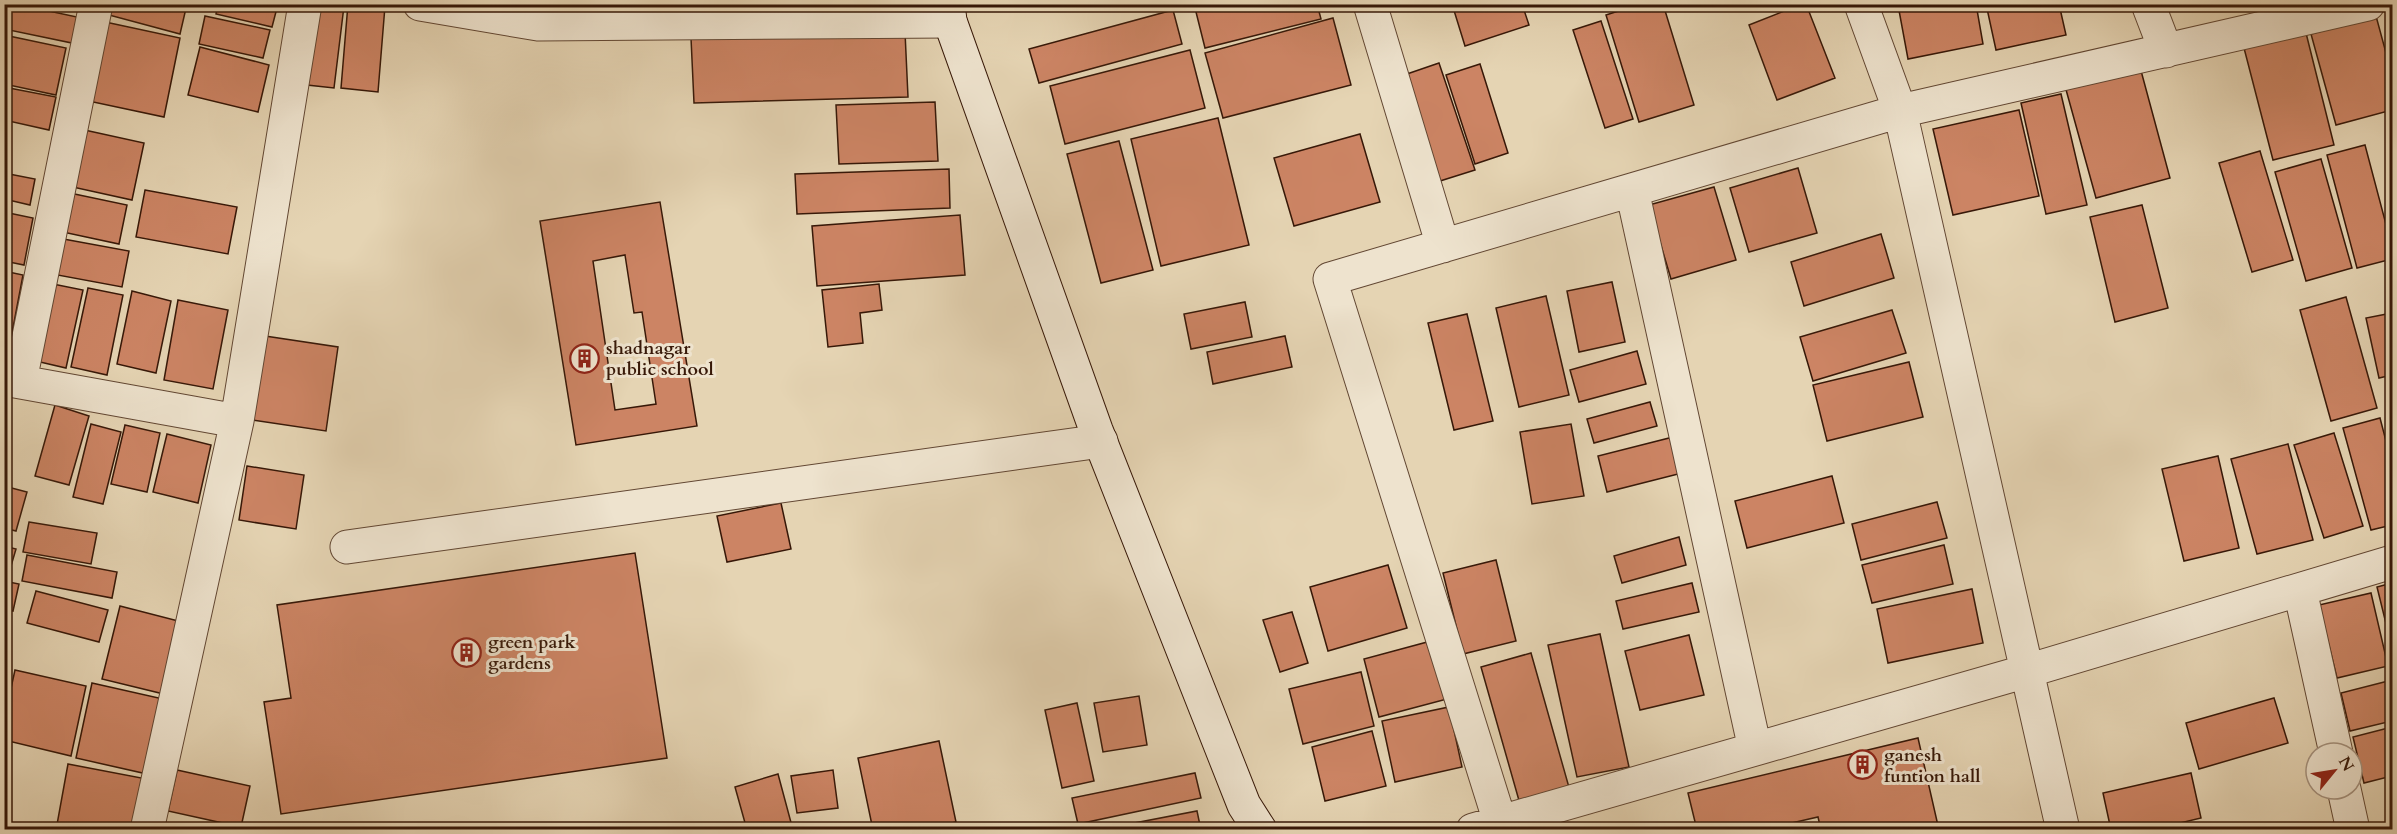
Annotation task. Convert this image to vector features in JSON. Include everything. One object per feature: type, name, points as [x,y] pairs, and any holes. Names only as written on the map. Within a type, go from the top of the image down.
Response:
[{"type":"street","points":[[96,4],[12,380],[237,421]]},
{"type":"street","points":[[147,830],[237,421],[305,4]]},
{"type":"street","points":[[420,4],[540,14],[949,13],[1101,441],[1244,805],[1260,830]]},
{"type":"street","points":[[1370,4],[1443,246]]},
{"type":"street","points":[[1861,4],[1900,111],[2063,830]]},
{"type":"street","points":[[2148,4],[2166,51]]},
{"type":"street","points":[[2368,4],[1900,111],[1330,279],[1501,825],[2392,562]]},
{"type":"street","points":[[1632,190],[1755,749]]},
{"type":"street","points":[[347,547],[1101,441]]},
{"type":"street","points":[[2300,590],[2333,741]]},
{"type":"street","points":[[2347,801],[2353,830]]},
{"type":"building","points":[[4,4],[16,4],[77,17],[72,43],[4,29]]},
{"type":"building","points":[[47,4],[81,4],[79,11]]},
{"type":"building","points":[[111,4],[187,4],[180,34],[109,15]]},
{"type":"building","points":[[218,4],[278,4],[272,27],[216,14]]},
{"type":"building","points":[[307,4],[344,6],[334,88],[298,84]]},
{"type":"building","points":[[348,4],[385,6],[378,92],[341,88]]},
{"type":"building","points":[[1194,4],[1317,4],[1321,19],[1205,48]]},
{"type":"building","points":[[1452,4],[1522,4],[1529,25],[1465,46]]},
{"type":"building","points":[[1640,4],[1663,4],[1694,105],[1639,122],[1606,15]]},
{"type":"building","points":[[1806,4],[1835,78],[1777,100],[1749,25]]},
{"type":"building","points":[[1976,4],[1983,44],[1908,59],[1898,5]]},
{"type":"building","points":[[1986,4],[2059,4],[2066,35],[1996,50]]},
{"type":"building","points":[[1173,10],[1182,44],[1039,83],[1029,49]]},
{"type":"building","points":[[205,16],[270,30],[263,58],[199,44]]},
{"type":"building","points":[[2376,16],[2392,75],[2392,110],[2336,125],[2311,34]]},
{"type":"building","points":[[1333,18],[1351,85],[1223,118],[1205,53]]},
{"type":"building","points":[[96,20],[180,38],[164,117],[79,99]]},
{"type":"building","points":[[1601,21],[1633,119],[1605,128],[1573,30]]},
{"type":"building","points":[[905,32],[908,97],[694,103],[691,38]]},
{"type":"building","points":[[2306,33],[2334,145],[2273,160],[2244,48]]},
{"type":"building","points":[[9,36],[66,48],[56,95],[4,84],[4,57]]},
{"type":"building","points":[[200,47],[269,65],[258,112],[188,95]]},
{"type":"building","points":[[1190,50],[1205,108],[1065,144],[1050,86]]},
{"type":"building","points":[[1439,63],[1475,170],[1440,181],[1404,75]]},
{"type":"building","points":[[1480,64],[1508,153],[1475,164],[1446,75]]},
{"type":"building","points":[[2140,67],[2170,178],[2096,198],[2065,86]]},
{"type":"building","points":[[4,87],[56,97],[49,130],[4,120]]},
{"type":"building","points":[[2061,94],[2087,205],[2046,214],[2021,103]]},
{"type":"building","points":[[935,102],[938,161],[839,164],[836,105]]},
{"type":"building","points":[[2019,110],[2039,196],[1953,215],[1933,129]]},
{"type":"building","points":[[1218,118],[1249,245],[1161,266],[1131,139]]},
{"type":"building","points":[[80,129],[144,143],[132,200],[68,186]]},
{"type":"building","points":[[1360,134],[1380,202],[1294,226],[1274,158]]},
{"type":"building","points":[[1119,141],[1153,270],[1101,283],[1067,154]]},
{"type":"building","points":[[2365,145],[2392,247],[2392,259],[2357,268],[2327,155]]},
{"type":"building","points":[[2260,151],[2293,260],[2252,272],[2219,163]]},
{"type":"building","points":[[2321,159],[2352,268],[2306,281],[2275,172]]},
{"type":"building","points":[[1798,168],[1817,233],[1749,252],[1730,188]]},
{"type":"building","points":[[949,169],[950,208],[797,214],[795,174]]},
{"type":"building","points":[[4,173],[35,179],[30,205],[4,199]]},
{"type":"building","points":[[1714,187],[1736,260],[1671,279],[1649,205]]},
{"type":"building","points":[[145,190],[237,207],[228,254],[136,237]]},
{"type":"building","points":[[65,192],[127,205],[119,244],[58,231]]},
{"type":"building","name":"shadnagar public school","points":[[660,202],[697,426],[576,445],[540,221]],"holes":[[[625,255],[634,313],[642,312],[656,404],[615,410],[593,261]]]},
{"type":"building","points":[[2142,205],[2168,308],[2115,322],[2090,217]]},
{"type":"building","points":[[4,212],[33,218],[24,265],[4,261]]},
{"type":"building","points":[[960,215],[965,275],[817,286],[812,226]]},
{"type":"building","points":[[1881,234],[1894,278],[1804,306],[1791,262]]},
{"type":"building","points":[[58,238],[129,251],[122,287],[52,274]]},
{"type":"building","points":[[4,271],[23,275],[9,349],[4,348]]},
{"type":"building","points":[[43,282],[83,290],[66,368],[27,359]]},
{"type":"building","points":[[1612,282],[1625,342],[1579,352],[1567,291]]},
{"type":"building","points":[[879,284],[882,310],[860,313],[863,343],[828,347],[822,290]]},
{"type":"building","points":[[88,288],[123,295],[107,375],[71,367]]},
{"type":"building","points":[[132,291],[171,301],[156,373],[117,364]]},
{"type":"building","points":[[1546,296],[1569,395],[1519,407],[1496,308]]},
{"type":"building","points":[[2346,297],[2377,408],[2331,421],[2300,310]]},
{"type":"building","points":[[178,300],[228,310],[213,389],[164,380]]},
{"type":"building","points":[[1245,302],[1252,337],[1191,349],[1184,314]]},
{"type":"building","points":[[1892,310],[1906,353],[1813,381],[1800,337]]},
{"type":"building","points":[[2392,313],[2392,375],[2379,378],[2366,318]]},
{"type":"building","points":[[1467,314],[1493,421],[1454,430],[1428,323]]},
{"type":"building","points":[[265,336],[338,347],[326,431],[253,420]]},
{"type":"building","points":[[1285,336],[1292,367],[1213,384],[1207,352]]},
{"type":"building","points":[[1637,351],[1646,384],[1579,402],[1570,370]]},
{"type":"building","points":[[1909,362],[1923,417],[1827,441],[1813,385]]},
{"type":"building","points":[[1650,402],[1657,426],[1594,443],[1587,419]]},
{"type":"building","points":[[55,405],[89,416],[69,485],[35,476]]},
{"type":"building","points":[[2380,418],[2392,464],[2392,525],[2371,530],[2343,428]]},
{"type":"building","points":[[91,424],[121,432],[103,504],[73,497]]},
{"type":"building","points":[[1571,424],[1584,496],[1532,504],[1520,432]]},
{"type":"building","points":[[125,425],[160,433],[147,492],[111,484]]},
{"type":"building","points":[[2334,433],[2363,526],[2324,538],[2294,445]]},
{"type":"building","points":[[167,434],[211,445],[198,503],[153,492]]},
{"type":"building","points":[[1681,435],[1690,471],[1607,492],[1598,456]]},
{"type":"building","points":[[2288,444],[2313,540],[2257,554],[2231,459]]},
{"type":"building","points":[[2218,456],[2239,548],[2184,561],[2162,469]]},
{"type":"building","points":[[247,466],[304,475],[296,529],[239,520]]},
{"type":"building","points":[[1832,476],[1844,523],[1747,548],[1735,501]]},
{"type":"building","points":[[4,486],[27,492],[16,531],[4,528]]},
{"type":"building","points":[[1937,502],[1947,538],[1861,560],[1852,524]]},
{"type":"building","points":[[781,503],[791,549],[727,562],[717,516]]},
{"type":"building","points":[[29,522],[97,533],[91,564],[23,552]]},
{"type":"building","points":[[1679,537],[1686,565],[1622,583],[1614,556]]},
{"type":"building","points":[[1944,545],[1953,584],[1872,603],[1862,565]]},
{"type":"building","points":[[4,546],[16,549],[8,576],[4,575]]},
{"type":"building","name":"green park gardens","points":[[635,553],[667,758],[281,814],[264,702],[291,698],[277,605]]},
{"type":"building","points":[[27,555],[117,572],[112,598],[22,581]]},
{"type":"building","points":[[1496,560],[1516,641],[1463,654],[1443,573]]},
{"type":"building","points":[[1388,565],[1407,628],[1328,651],[1310,587]]},
{"type":"building","points":[[4,581],[19,584],[13,611],[4,609]]},
{"type":"building","points":[[1692,583],[1699,612],[1623,629],[1616,601]]},
{"type":"building","points":[[2392,583],[2392,648],[2377,587]]},
{"type":"building","points":[[1972,589],[1983,643],[1888,663],[1877,609]]},
{"type":"building","points":[[36,591],[108,610],[99,642],[27,623]]},
{"type":"building","points":[[2371,593],[2388,666],[2337,678],[2319,605]]},
{"type":"building","points":[[120,606],[190,624],[172,696],[102,679]]},
{"type":"building","points":[[1292,612],[1308,663],[1280,672],[1263,620]]},
{"type":"building","points":[[1600,634],[1629,767],[1577,777],[1548,645]]},
{"type":"building","points":[[1689,635],[1704,695],[1640,710],[1625,651]]},
{"type":"building","points":[[1431,641],[1447,699],[1379,717],[1364,659]]},
{"type":"building","points":[[1531,653],[1572,798],[1522,811],[1481,667]]},
{"type":"building","points":[[15,670],[86,686],[71,756],[4,740],[4,720]]},
{"type":"building","points":[[1361,672],[1374,726],[1303,744],[1289,689]]},
{"type":"building","points":[[2392,680],[2392,721],[2350,731],[2341,693]]},
{"type":"building","points":[[92,683],[172,701],[156,776],[76,758]]},
{"type":"building","points":[[1139,696],[1147,745],[1103,752],[1094,703]]},
{"type":"building","points":[[2274,698],[2288,743],[2199,769],[2186,723]]},
{"type":"building","points":[[1077,703],[1094,781],[1062,788],[1045,710]]},
{"type":"building","points":[[1449,707],[1462,767],[1395,782],[1382,721]]},
{"type":"building","points":[[2392,727],[2392,776],[2364,783],[2364,741],[2354,741],[2353,737]]},
{"type":"building","points":[[1372,731],[1386,786],[1325,801],[1312,747]]},
{"type":"building","name":"ganesh funtion hall","points":[[1918,738],[1939,830],[1821,830],[1818,817],[1787,824],[1788,830],[1697,830],[1688,793]]},
{"type":"building","points":[[939,741],[956,822],[922,830],[873,830],[858,758]]},
{"type":"building","points":[[68,764],[152,780],[143,830],[56,830]]},
{"type":"building","points":[[177,770],[250,786],[241,827],[168,811]]},
{"type":"building","points":[[833,770],[838,808],[797,813],[791,776]]},
{"type":"building","points":[[1195,773],[1201,798],[1078,824],[1072,798]]},
{"type":"building","points":[[2191,773],[2201,818],[2151,830],[2111,830],[2103,793]]},
{"type":"building","points":[[778,774],[793,830],[747,830],[735,787]]},
{"type":"building","points":[[1197,811],[1201,830],[1098,830]]},
{"type":"place","name":"shadnagar public school","points":[[585,358]]},
{"type":"place","name":"green park gardens","points":[[467,652]]},
{"type":"place","name":"ganesh funtion hall","points":[[1863,765]]}]
